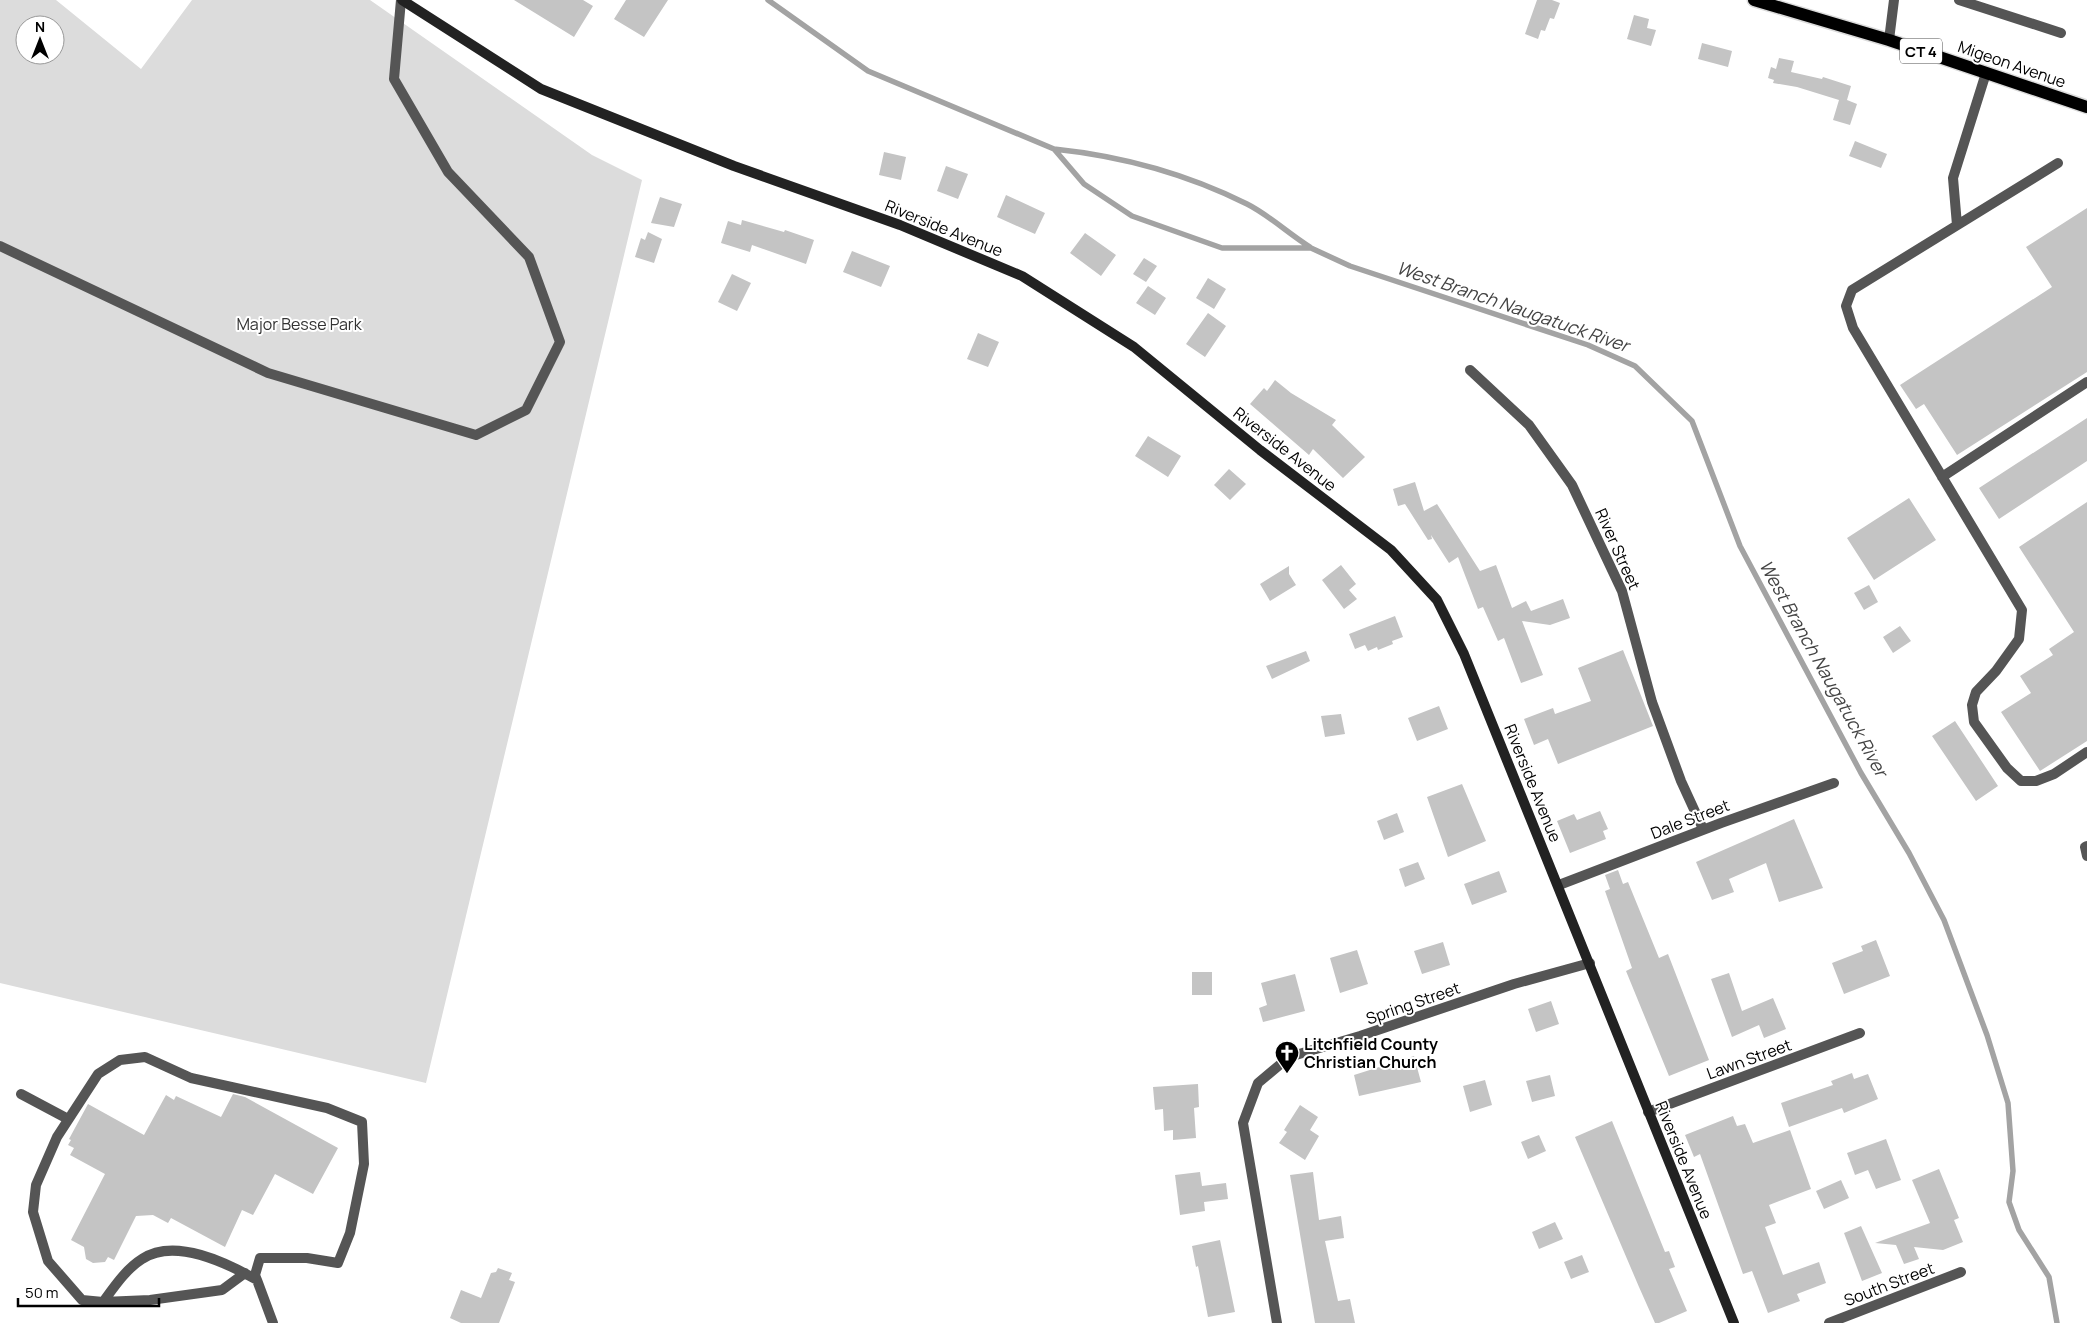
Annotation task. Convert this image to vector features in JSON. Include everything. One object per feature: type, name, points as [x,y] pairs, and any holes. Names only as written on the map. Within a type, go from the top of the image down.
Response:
[{"type":"main road","name":"Migeon Avenue","points":[[1754,0],[1889,40],[2087,107]]},
{"type":"street","points":[[0,246],[268,373],[476,435],[526,410],[560,342],[529,257],[448,172],[394,78],[402,0]]},
{"type":"street","name":"Riverside Avenue","points":[[402,0],[540,88],[734,166],[900,225],[1022,276],[1134,348],[1260,450],[1391,550],[1437,600],[1464,654],[1559,885],[1648,1112],[1734,1323]]},
{"type":"street","points":[[1889,40],[1894,0]]},
{"type":"street","points":[[1959,0],[2061,33]]},
{"type":"street","points":[[1958,225],[1953,178],[1986,73]]},
{"type":"street","points":[[2058,163],[1852,290],[1846,306],[1853,328],[2022,610],[2018,639],[1996,671],[1976,692],[1972,705],[1974,722],[2007,768],[2021,781],[2036,782],[2054,774],[2087,752]]},
{"type":"street","name":"River Street","points":[[1470,370],[1529,425],[1572,485],[1622,591],[1652,702],[1681,781],[1703,829]]},
{"type":"street","points":[[1942,477],[2087,382]]},
{"type":"street","name":"Dale Street","points":[[1559,885],[1703,829],[1834,783]]},
{"type":"street","points":[[2087,846],[2085,846],[2087,856]]},
{"type":"street","name":"Spring Street","points":[[1276,1323],[1243,1123],[1258,1083],[1289,1057],[1360,1036],[1514,984],[1590,963]]},
{"type":"street","name":"Lawn Street","points":[[1648,1112],[1860,1033]]},
{"type":"street","points":[[245,1273],[222,1290],[150,1300],[103,1302],[82,1300],[48,1261],[33,1212],[36,1185],[56,1137],[98,1074],[120,1060],[145,1057],[191,1078],[327,1108],[362,1122],[364,1164],[350,1233],[338,1263],[307,1258],[260,1258],[255,1275],[273,1323]]},
{"type":"street","points":[[21,1094],[68,1119]]},
{"type":"street","points":[[103,1302],[118,1282],[142,1258],[173,1249],[224,1262],[257,1280]]},
{"type":"street","name":"South Street","points":[[1829,1323],[1961,1272]]},
{"type":"green space","name":"Major Besse Park","points":[[0,0],[56,0],[141,69],[192,0],[370,0],[592,155],[642,180],[426,1083],[0,983]]},
{"type":"building","points":[[514,0],[583,0],[593,6],[574,37]]},
{"type":"building","points":[[626,0],[668,0],[644,37],[614,19]]},
{"type":"building","points":[[1537,0],[1552,0],[1560,3],[1554,19],[1550,18],[1545,31],[1541,30],[1538,39],[1525,34]]},
{"type":"building","points":[[1634,15],[1649,19],[1647,28],[1656,30],[1651,46],[1627,39]]},
{"type":"building","points":[[1702,43],[1732,51],[1728,67],[1698,59]]},
{"type":"building","points":[[1779,58],[1794,61],[1791,72],[1822,79],[1823,77],[1851,86],[1847,100],[1857,104],[1850,125],[1833,120],[1839,100],[1797,87],[1773,83],[1774,80],[1768,78],[1771,67],[1776,69]]},
{"type":"building","points":[[1855,141],[1887,154],[1881,168],[1849,156]]},
{"type":"building","points":[[884,152],[906,157],[901,180],[879,175]]},
{"type":"building","points":[[946,166],[968,174],[958,199],[937,191]]},
{"type":"building","points":[[1006,195],[1045,213],[1035,234],[997,217]]},
{"type":"building","points":[[660,197],[682,204],[674,227],[651,223]]},
{"type":"building","points":[[2087,208],[2087,372],[1957,455],[1924,404],[1916,409],[1900,385],[2052,287],[2026,247]]},
{"type":"building","points":[[742,220],[784,232],[785,230],[814,240],[806,264],[752,245],[750,252],[721,243],[728,221],[741,225]]},
{"type":"building","points":[[648,232],[662,239],[654,263],[635,257],[641,238],[645,240]]},
{"type":"building","points":[[1085,233],[1116,255],[1101,276],[1070,253]]},
{"type":"building","points":[[852,251],[890,266],[881,287],[843,272]]},
{"type":"building","points":[[1144,258],[1157,266],[1146,282],[1133,274]]},
{"type":"building","points":[[732,274],[751,283],[737,311],[718,302]]},
{"type":"building","points":[[1208,278],[1226,289],[1214,309],[1196,298]]},
{"type":"building","points":[[1148,286],[1166,298],[1155,315],[1136,303]]},
{"type":"building","points":[[1208,313],[1226,326],[1205,357],[1186,344]]},
{"type":"building","points":[[978,333],[999,342],[988,367],[967,359]]},
{"type":"building","points":[[1275,380],[1291,393],[1336,420],[1332,425],[1365,457],[1343,478],[1313,449],[1309,455],[1250,404],[1264,388],[1267,391]]},
{"type":"building","points":[[2087,418],[2087,461],[1999,519],[1979,488]]},
{"type":"building","points":[[1148,436],[1181,456],[1168,477],[1135,456]]},
{"type":"building","points":[[1229,469],[1246,484],[1230,500],[1214,485]]},
{"type":"building","points":[[1415,482],[1424,511],[1437,504],[1480,571],[1496,565],[1512,608],[1526,601],[1531,611],[1563,599],[1570,618],[1550,625],[1522,621],[1543,675],[1521,683],[1504,638],[1498,641],[1483,607],[1478,609],[1458,557],[1449,563],[1431,535],[1432,539],[1428,540],[1405,504],[1398,506],[1393,489]]},
{"type":"building","points":[[1909,498],[1936,540],[1874,580],[1847,538]]},
{"type":"building","points":[[2087,502],[2087,741],[2040,771],[2001,712],[2031,693],[2020,676],[2053,655],[2049,649],[2074,632],[2019,547]]},
{"type":"building","points":[[1341,565],[1356,584],[1349,590],[1357,599],[1344,609],[1322,580]]},
{"type":"building","points":[[1289,566],[1289,574],[1296,585],[1270,601],[1260,584]]},
{"type":"building","points":[[1869,585],[1878,602],[1864,610],[1854,593]]},
{"type":"building","points":[[1395,616],[1403,637],[1392,641],[1393,644],[1378,650],[1377,647],[1368,651],[1365,645],[1355,649],[1349,634]]},
{"type":"building","points":[[1900,626],[1911,641],[1893,653],[1883,637]]},
{"type":"building","points":[[1623,650],[1653,726],[1558,764],[1548,739],[1534,745],[1524,719],[1553,708],[1555,714],[1591,701],[1578,668]]},
{"type":"building","points":[[1306,651],[1310,661],[1272,679],[1266,666]]},
{"type":"building","points":[[1439,706],[1448,729],[1417,741],[1408,718]]},
{"type":"building","points":[[1341,714],[1345,734],[1325,737],[1321,716]]},
{"type":"building","points":[[1955,721],[1998,786],[1976,801],[1932,736]]},
{"type":"building","points":[[1462,784],[1486,841],[1448,857],[1427,797]]},
{"type":"building","points":[[1600,811],[1608,829],[1603,831],[1606,839],[1570,853],[1557,821],[1574,814],[1577,820]]},
{"type":"building","points":[[1397,813],[1404,832],[1384,840],[1377,821]]},
{"type":"building","points":[[1794,819],[1823,888],[1779,902],[1766,863],[1729,879],[1734,892],[1712,900],[1696,862]]},
{"type":"building","points":[[1418,862],[1425,879],[1405,887],[1399,869]]},
{"type":"building","points":[[1618,870],[1623,884],[1628,882],[1659,958],[1668,954],[1709,1060],[1669,1076],[1626,971],[1632,968],[1605,891],[1610,889],[1605,875]]},
{"type":"building","points":[[1499,871],[1507,892],[1472,905],[1464,884]]},
{"type":"building","points":[[1876,940],[1890,976],[1844,994],[1832,963],[1863,951],[1861,946]]},
{"type":"building","points":[[1443,942],[1450,965],[1422,974],[1414,951]]},
{"type":"building","points":[[1357,950],[1368,984],[1340,993],[1330,958]]},
{"type":"building","points":[[1192,972],[1212,972],[1212,995],[1192,995]]},
{"type":"building","points":[[1729,973],[1742,1011],[1773,998],[1786,1029],[1764,1038],[1759,1025],[1732,1037],[1711,979]]},
{"type":"building","points":[[1295,974],[1305,1011],[1263,1022],[1259,1008],[1267,1005],[1261,983]]},
{"type":"building","points":[[1551,1001],[1559,1024],[1536,1032],[1528,1009]]},
{"type":"building","points":[[1414,1056],[1421,1082],[1359,1096],[1354,1075]]},
{"type":"building","points":[[1852,1073],[1854,1079],[1868,1074],[1878,1099],[1844,1113],[1842,1108],[1789,1127],[1781,1103],[1833,1085],[1831,1081]]},
{"type":"building","points":[[1550,1075],[1555,1096],[1532,1102],[1526,1081]]},
{"type":"building","points":[[1485,1080],[1492,1105],[1470,1112],[1463,1086]]},
{"type":"building","points":[[1198,1084],[1199,1107],[1194,1108],[1196,1138],[1173,1140],[1173,1130],[1164,1131],[1163,1109],[1155,1110],[1153,1087]]},
{"type":"building","points":[[233,1094],[245,1097],[338,1148],[313,1194],[275,1174],[253,1215],[242,1210],[225,1247],[171,1218],[168,1223],[153,1215],[136,1216],[114,1260],[108,1257],[105,1262],[93,1263],[86,1259],[84,1247],[71,1240],[105,1174],[70,1155],[74,1148],[68,1145],[71,1140],[69,1139],[88,1104],[144,1135],[166,1095],[174,1100],[176,1096],[221,1117]]},
{"type":"building","points":[[1300,1105],[1318,1117],[1310,1130],[1319,1136],[1305,1160],[1279,1143],[1287,1132],[1284,1130]]},
{"type":"building","points":[[1733,1116],[1737,1126],[1745,1124],[1753,1143],[1790,1130],[1811,1189],[1769,1205],[1776,1223],[1765,1227],[1783,1275],[1819,1262],[1826,1283],[1797,1294],[1800,1301],[1768,1313],[1752,1271],[1743,1274],[1700,1154],[1694,1157],[1685,1135]]},
{"type":"building","points":[[1612,1121],[1665,1252],[1669,1251],[1675,1267],[1669,1269],[1687,1311],[1659,1323],[1655,1323],[1575,1137]]},
{"type":"building","points":[[1539,1135],[1546,1151],[1528,1159],[1521,1142]]},
{"type":"building","points":[[1886,1139],[1901,1180],[1876,1189],[1868,1170],[1855,1175],[1847,1153]]},
{"type":"building","points":[[1939,1169],[1959,1218],[1954,1220],[1963,1242],[1943,1250],[1914,1247],[1919,1259],[1904,1264],[1896,1245],[1875,1243],[1930,1223],[1912,1180]]},
{"type":"building","points":[[1200,1172],[1202,1186],[1226,1183],[1228,1199],[1204,1202],[1205,1211],[1180,1215],[1175,1175]]},
{"type":"building","points":[[1313,1172],[1319,1220],[1341,1216],[1344,1238],[1325,1241],[1338,1301],[1350,1299],[1355,1323],[1315,1323],[1290,1175]]},
{"type":"building","points":[[1841,1180],[1849,1198],[1824,1209],[1816,1191]]},
{"type":"building","points":[[1555,1222],[1563,1239],[1539,1249],[1532,1232]]},
{"type":"building","points":[[1861,1226],[1882,1273],[1862,1281],[1844,1233]]},
{"type":"building","points":[[1220,1240],[1235,1312],[1208,1317],[1192,1246]]},
{"type":"building","points":[[1582,1255],[1589,1272],[1571,1279],[1564,1262]]},
{"type":"building","points":[[498,1268],[512,1273],[509,1280],[515,1282],[499,1323],[461,1323],[450,1318],[461,1290],[481,1298],[491,1273],[496,1272]]},
{"type":"waterway","name":"West Branch Naugatuck River","points":[[768,0],[868,71],[1054,149],[1084,184],[1132,216],[1222,248],[1311,248],[1350,266],[1588,345],[1635,366],[1692,421],[1740,546],[1861,773],[1909,853],[1944,920],[1987,1035],[2008,1103],[2013,1171],[2009,1202],[2019,1230],[2049,1277],[2057,1323]]},
{"type":"waterway","name":"West Branch Naugatuck River","points":[[1054,149],[1104,156],[1153,168],[1201,184],[1255,208],[1310,247]]},
{"type":"place","name":"Litchfield County Christian Church","points":[[1287,1074]]}]
